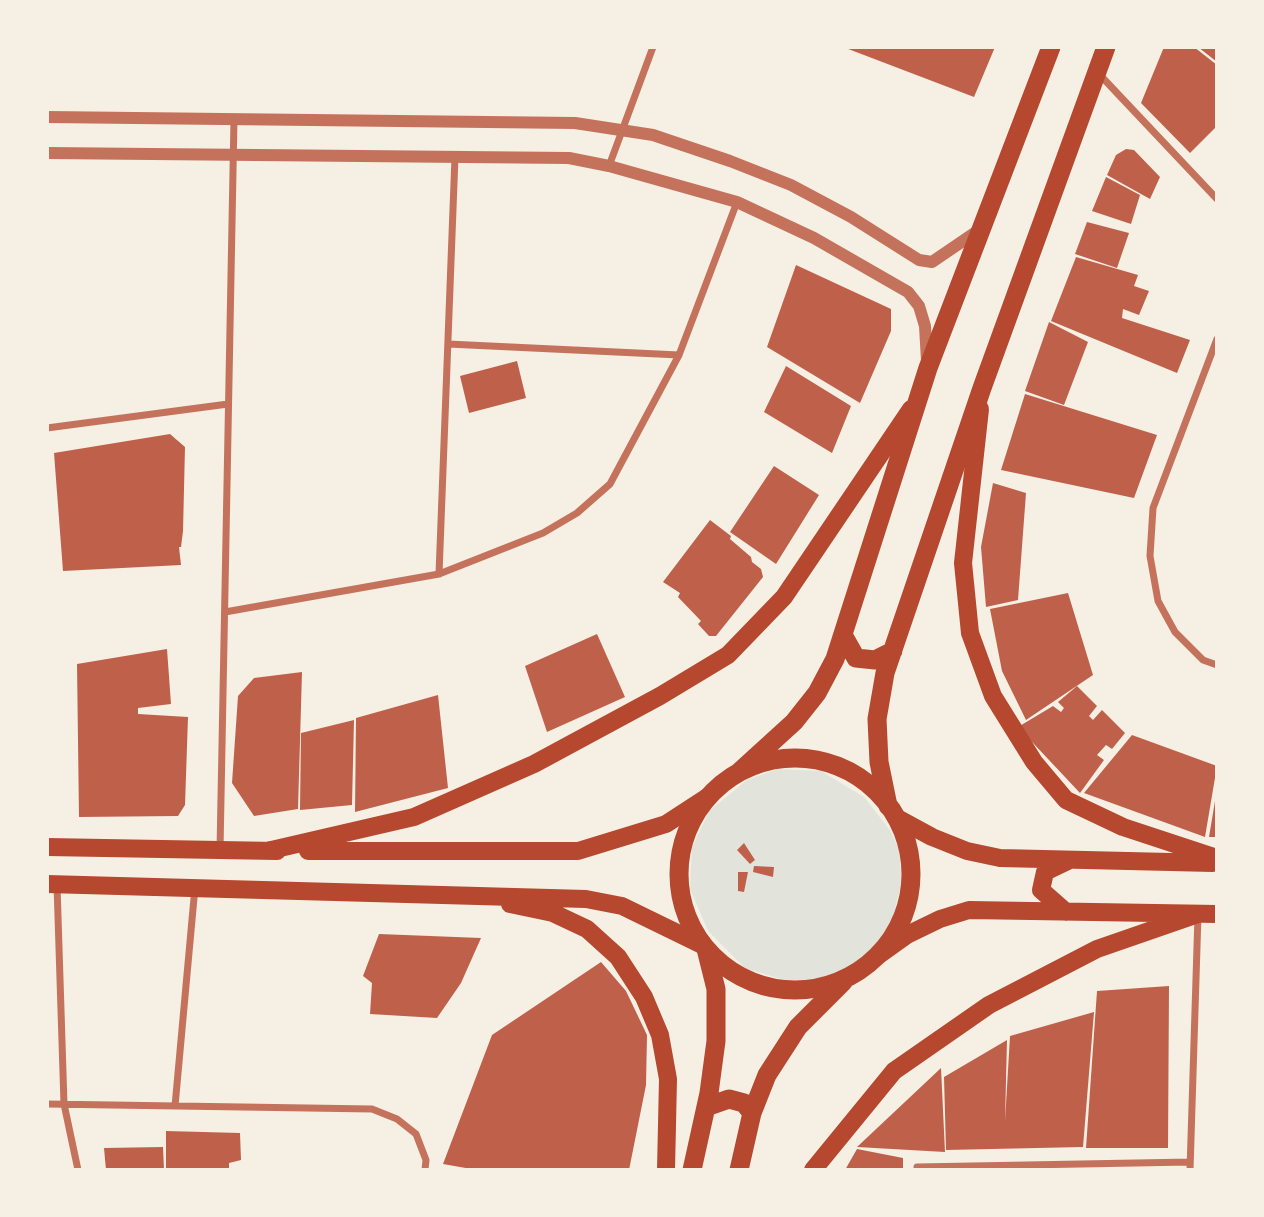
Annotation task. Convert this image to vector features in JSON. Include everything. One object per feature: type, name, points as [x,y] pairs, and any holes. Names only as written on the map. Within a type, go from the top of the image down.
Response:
[{"type":"highway","points":[[692,1170],[706,1107],[716,1041],[716,989],[704,947],[684,909],[678,870],[687,831],[709,796],[794,723],[817,693],[835,659],[923,391],[928,368],[1051,47]]},
{"type":"highway","points":[[740,1170],[752,1113],[767,1075],[798,1027],[846,979],[879,955],[900,925],[911,890],[910,853],[893,812],[879,762],[877,719],[893,651],[982,388],[1106,47]]},
{"type":"highway","points":[[843,635],[856,658],[875,660],[893,651]]},
{"type":"highway","points":[[738,773],[772,760],[809,758],[844,769],[875,789],[893,812]]},
{"type":"highway","points":[[704,947],[731,972],[768,988],[808,990],[846,979]]},
{"type":"highway","points":[[706,1107],[729,1099],[744,1103],[752,1113]]},
{"type":"main road","points":[[982,388],[963,563],[971,633],[993,696],[1034,762],[1066,800],[1123,827],[1217,861]]},
{"type":"main road","points":[[267,851],[414,817],[534,764],[660,696],[728,655],[784,597],[923,391]]},
{"type":"main road","points":[[47,847],[267,851],[578,851],[666,824],[709,796]]},
{"type":"main road","points":[[893,812],[932,837],[967,851],[1000,859],[1217,861]]},
{"type":"main road","points":[[1066,912],[1041,890],[1045,872],[1071,860]]},
{"type":"main road","points":[[52,884],[586,899],[622,906],[704,947]]},
{"type":"main road","points":[[466,894],[553,913],[587,929],[618,957],[644,997],[660,1035],[668,1079],[666,1170]]},
{"type":"main road","points":[[879,955],[907,935],[940,919],[970,911],[1217,914]]},
{"type":"main road","points":[[813,1170],[894,1071],[989,1005],[1097,949],[1198,914]]},
{"type":"street","points":[[609,166],[653,47]]},
{"type":"street","points":[[1096,71],[1217,200]]},
{"type":"street","points":[[47,117],[575,123],[653,135],[791,185],[851,217],[919,260],[933,262],[982,227]]},
{"type":"street","points":[[219,850],[234,120]]},
{"type":"street","points":[[47,153],[569,158],[609,166],[737,202],[814,238],[908,292],[919,306],[925,326],[928,368]]},
{"type":"street","points":[[439,574],[455,157]]},
{"type":"street","points":[[225,612],[439,574],[543,533],[577,513],[610,484],[679,355],[737,202]]},
{"type":"street","points":[[1217,339],[1153,508],[1150,556],[1158,601],[1175,632],[1203,660],[1217,665]]},
{"type":"street","points":[[448,344],[679,355]]},
{"type":"street","points":[[47,428],[229,404]]},
{"type":"street","points":[[52,884],[64,1104],[78,1170]]},
{"type":"street","points":[[175,1106],[195,887]]},
{"type":"street","points":[[917,1168],[1190,1166],[1198,914]]},
{"type":"street","points":[[47,1104],[372,1109],[397,1119],[416,1134],[426,1160],[425,1170]]},
{"type":"shaded area","points":[[778,769],[821,771],[864,797],[890,830],[900,851],[901,885],[892,921],[874,952],[848,971],[817,979],[787,981],[745,968],[708,931],[690,889],[692,848],[709,811],[747,780]]},
{"type":"building","points":[[843,47],[995,47],[974,97]]},
{"type":"building","points":[[1164,47],[1194,47],[1217,65],[1217,126],[1190,153],[1141,103]]},
{"type":"building","points":[[1198,47],[1217,47],[1217,62]]},
{"type":"building","points":[[1126,149],[1134,150],[1160,177],[1150,199],[1107,175],[1116,155]]},
{"type":"building","points":[[1106,177],[1140,195],[1131,224],[1092,211]]},
{"type":"building","points":[[1087,222],[1129,233],[1117,268],[1075,254]]},
{"type":"building","points":[[1076,257],[1138,275],[1134,286],[1149,291],[1139,315],[1123,309],[1122,318],[1190,340],[1177,373],[1051,321]]},
{"type":"building","points":[[796,265],[891,309],[891,331],[860,403],[767,347]]},
{"type":"building","points":[[1049,322],[1088,342],[1064,405],[1025,391]]},
{"type":"building","points":[[517,361],[526,398],[469,413],[460,376]]},
{"type":"building","points":[[786,366],[851,406],[832,453],[764,412]]},
{"type":"building","points":[[1025,394],[1157,435],[1134,498],[1001,470]]},
{"type":"building","points":[[170,434],[185,447],[183,531],[179,547],[181,565],[63,571],[54,453]]},
{"type":"building","points":[[774,466],[819,495],[776,564],[730,532]]},
{"type":"building","points":[[993,483],[1026,493],[1018,600],[986,607],[981,547]]},
{"type":"building","points":[[710,520],[731,536],[730,539],[751,557],[752,562],[761,569],[763,577],[716,636],[709,636],[698,624],[701,621],[678,597],[680,593],[663,582]]},
{"type":"building","points":[[1068,593],[1093,675],[1026,720],[1002,671],[990,609]]},
{"type":"building","points":[[597,634],[625,697],[547,732],[525,666]]},
{"type":"building","points":[[167,649],[171,704],[138,708],[138,714],[188,717],[185,805],[178,816],[79,817],[77,664]]},
{"type":"building","points":[[302,672],[298,809],[254,816],[232,783],[238,696],[254,678]]},
{"type":"building","points":[[1077,686],[1097,706],[1089,716],[1093,720],[1102,710],[1125,733],[1112,749],[1106,745],[1097,755],[1104,760],[1080,793],[1018,727],[1053,706],[1061,712],[1064,708],[1058,702]]},
{"type":"building","points":[[438,695],[448,788],[355,812],[356,718]]},
{"type":"building","points":[[354,720],[352,805],[300,810],[301,733]]},
{"type":"building","points":[[1132,735],[1217,766],[1205,837],[1084,793]]},
{"type":"building","points":[[1215,801],[1217,837],[1209,837]]},
{"type":"building","points":[[744,843],[755,860],[750,864],[737,850]]},
{"type":"building","points":[[754,866],[774,867],[773,877],[753,872]]},
{"type":"building","points":[[738,872],[748,872],[744,892],[738,891]]},
{"type":"building","points":[[379,934],[481,938],[461,983],[437,1018],[370,1014],[372,983],[363,976]]},
{"type":"building","points":[[601,962],[626,991],[647,1035],[646,1085],[629,1170],[477,1170],[443,1164],[492,1035]]},
{"type":"building","points":[[1169,986],[1168,1148],[1086,1148],[1097,991]]},
{"type":"building","points":[[1094,1012],[1083,1147],[946,1150],[944,1077],[1007,1040],[1005,1121],[1010,1036]]},
{"type":"building","points":[[941,1068],[945,1152],[857,1147]]},
{"type":"building","points":[[166,1131],[240,1133],[241,1160],[229,1163],[229,1170],[166,1170]]},
{"type":"building","points":[[163,1147],[164,1170],[106,1170],[104,1148]]},
{"type":"building","points":[[857,1149],[903,1158],[903,1170],[845,1170]]}]
